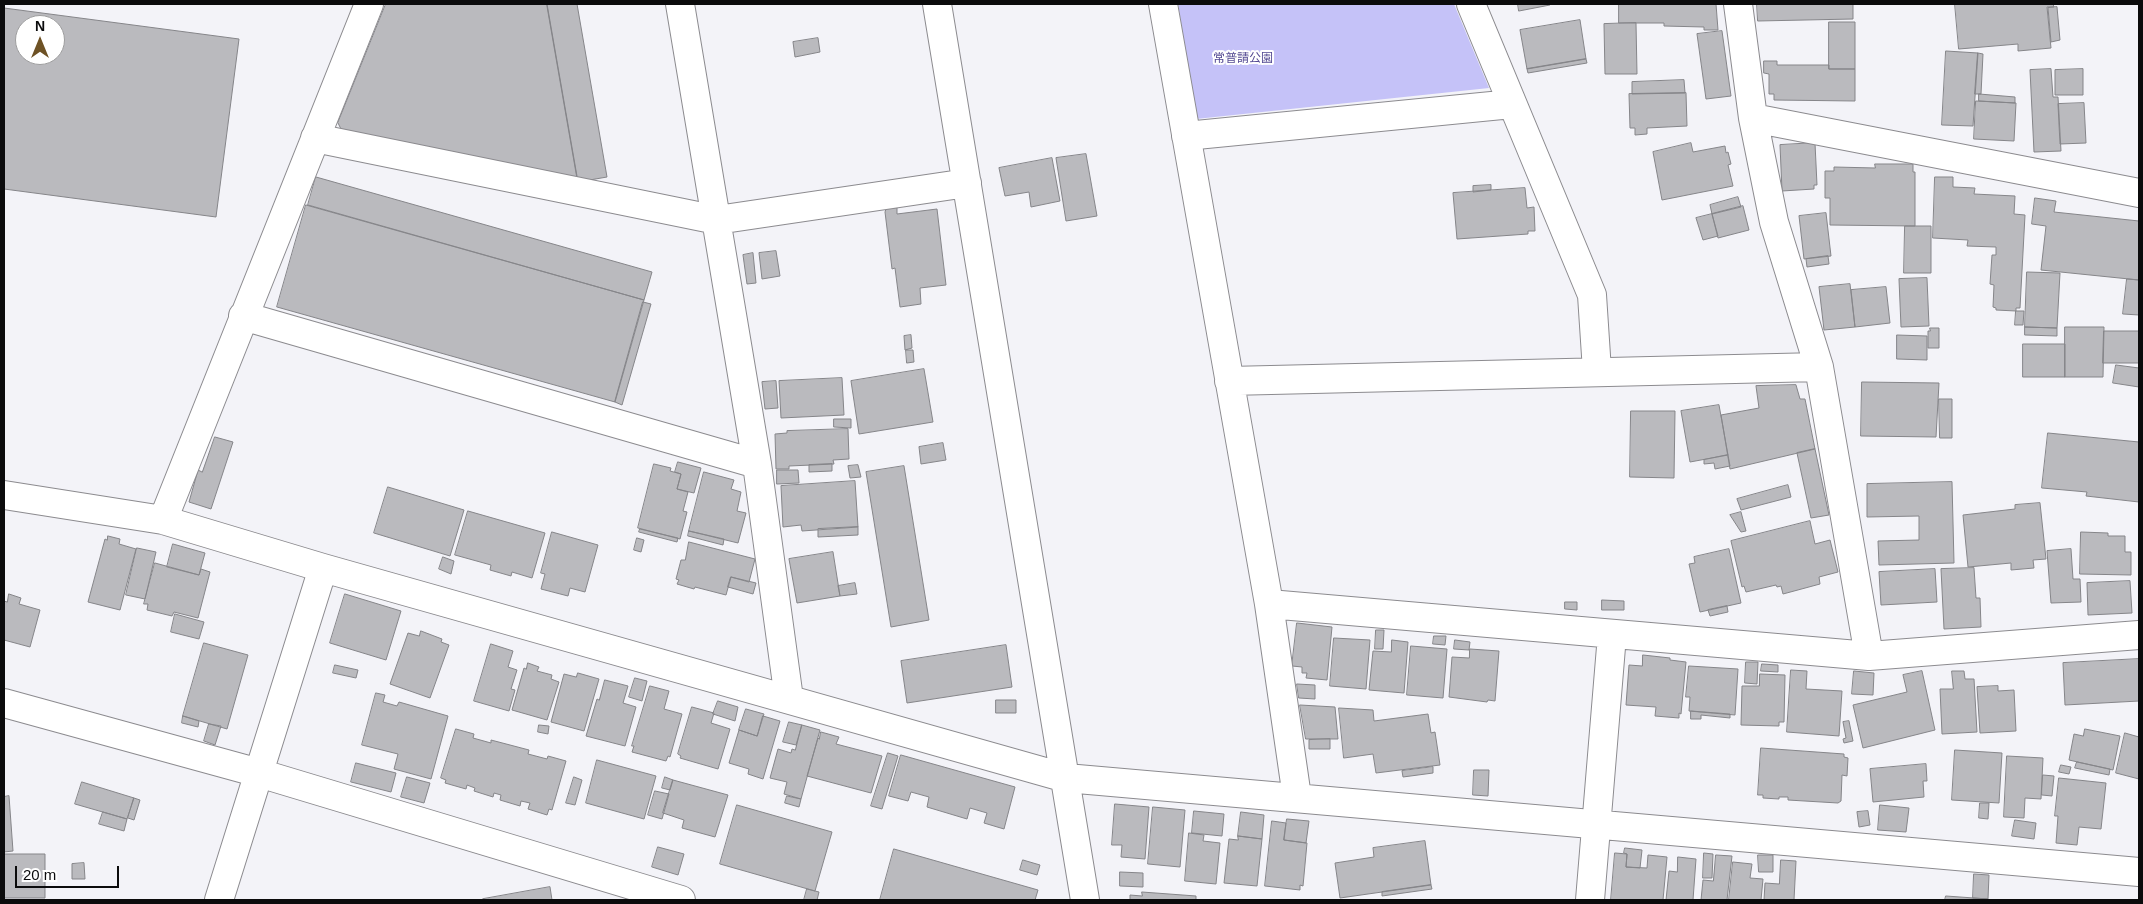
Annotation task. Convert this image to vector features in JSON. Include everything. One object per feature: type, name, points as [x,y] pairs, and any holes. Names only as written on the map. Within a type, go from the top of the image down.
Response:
[{"type":"street","points":[[163,520],[369,4]]},
{"type":"street","points":[[680,4],[757,464],[789,700]]},
{"type":"street","points":[[937,4],[1085,900]]},
{"type":"street","points":[[1163,4],[1269,604],[1297,797]]},
{"type":"street","points":[[1471,4],[1592,295],[1597,371]]},
{"type":"street","points":[[1738,4],[1753,118],[1774,222],[1818,367],[1869,656]]},
{"type":"street","points":[[1186,136],[1512,104]]},
{"type":"street","points":[[1753,118],[2139,193]]},
{"type":"street","points":[[315,138],[717,220],[967,183]]},
{"type":"street","points":[[243,316],[757,464]]},
{"type":"street","points":[[1229,380],[1818,367]]},
{"type":"street","points":[[4,495],[163,520],[323,568],[1066,778],[2139,872]]},
{"type":"street","points":[[219,900],[323,568]]},
{"type":"street","points":[[1269,604],[1869,656],[2139,635]]},
{"type":"street","points":[[1590,900],[1612,635]]},
{"type":"street","points":[[4,703],[260,773],[682,900]]},
{"type":"green space","name":"常普請公園","points":[[1178,4],[1454,4],[1489,88],[1196,119]]},
{"type":"building","points":[[386,4],[547,4],[578,182],[344,135],[338,123]]},
{"type":"building","points":[[547,4],[577,4],[607,177],[578,182]]},
{"type":"building","points":[[1518,4],[1550,4],[1550,5],[1519,11]]},
{"type":"building","points":[[1619,4],[1716,4],[1718,30],[1704,30],[1704,27],[1664,26],[1664,23],[1619,23]]},
{"type":"building","points":[[1757,4],[1853,4],[1853,19],[1758,21]]},
{"type":"building","points":[[1955,4],[2053,4],[2054,7],[2047,7],[2051,48],[2018,51],[2018,44],[1959,49]]},
{"type":"building","points":[[2057,7],[2060,40],[2051,42],[2048,8]]},
{"type":"building","points":[[4,8],[57,15],[15,15],[15,65],[65,65],[65,16],[239,39],[216,217],[4,189]]},
{"type":"building","points":[[1580,20],[1586,59],[1527,69],[1520,30]]},
{"type":"building","points":[[1829,22],[1855,22],[1855,69],[1829,69]]},
{"type":"building","points":[[1636,23],[1637,74],[1605,74],[1604,24]]},
{"type":"building","points":[[1722,31],[1731,96],[1706,99],[1697,34]]},
{"type":"building","points":[[818,38],[820,52],[795,57],[793,42]]},
{"type":"building","points":[[1946,51],[1978,53],[1973,126],[1942,125]]},
{"type":"building","points":[[1978,53],[1983,54],[1981,94],[1975,94]]},
{"type":"building","points":[[1586,59],[1587,63],[1528,73],[1527,69]]},
{"type":"building","points":[[1764,61],[1777,61],[1777,65],[1829,65],[1829,69],[1855,69],[1855,101],[1774,100],[1774,94],[1769,94],[1769,74],[1764,73]]},
{"type":"building","points":[[2051,69],[2053,97],[2058,97],[2061,151],[2034,152],[2030,70]]},
{"type":"building","points":[[2083,69],[2083,95],[2055,95],[2055,70]]},
{"type":"building","points":[[1684,80],[1685,93],[1632,94],[1632,82]]},
{"type":"building","points":[[1686,93],[1687,126],[1647,128],[1647,134],[1635,135],[1635,128],[1630,128],[1629,94]]},
{"type":"building","points":[[1979,94],[2015,97],[2015,103],[1979,101]]},
{"type":"building","points":[[1976,101],[2016,103],[2014,141],[1974,139]]},
{"type":"building","points":[[2084,103],[2086,143],[2060,144],[2058,104]]},
{"type":"building","points":[[1691,143],[1693,152],[1725,146],[1731,164],[1728,165],[1733,186],[1662,200],[1653,152]]},
{"type":"building","points":[[1815,143],[1817,185],[1814,185],[1814,189],[1782,191],[1780,145]]},
{"type":"building","points":[[1086,154],[1097,216],[1066,221],[1056,158]]},
{"type":"building","points":[[1052,158],[1060,201],[1031,207],[1029,192],[1005,196],[999,168]]},
{"type":"building","points":[[1875,164],[1913,164],[1913,172],[1915,172],[1915,226],[1830,225],[1830,198],[1825,198],[1825,171],[1834,171],[1834,167],[1875,168]]},
{"type":"building","points":[[316,177],[652,272],[644,300],[308,205]]},
{"type":"building","points":[[1935,177],[1953,177],[1953,187],[1975,188],[1974,194],[2015,196],[2014,214],[2025,215],[2020,308],[2016,308],[2016,311],[1996,310],[1993,307],[1994,285],[1990,284],[1992,255],[1996,255],[1996,247],[1967,246],[1968,240],[1933,238]]},
{"type":"building","points":[[1491,185],[1491,190],[1473,192],[1473,186]]},
{"type":"building","points":[[1525,188],[1527,208],[1534,207],[1535,231],[1528,231],[1528,234],[1457,239],[1453,193]]},
{"type":"building","points":[[1738,197],[1741,207],[1712,214],[1710,205]]},
{"type":"building","points":[[2035,198],[2056,201],[2054,212],[2139,221],[2139,280],[2041,270],[2046,226],[2032,224]]},
{"type":"building","points":[[306,205],[644,300],[615,402],[277,307]]},
{"type":"building","points":[[1743,206],[1749,230],[1718,238],[1712,214]]},
{"type":"building","points":[[897,208],[897,214],[937,209],[946,285],[920,288],[921,304],[900,307],[895,268],[892,269],[885,212],[886,209]]},
{"type":"building","points":[[1826,213],[1831,256],[1804,259],[1799,216]]},
{"type":"building","points":[[1712,214],[1718,236],[1703,240],[1696,218]]},
{"type":"building","points":[[1905,226],[1931,226],[1931,273],[1904,273]]},
{"type":"building","points":[[776,251],[780,276],[762,279],[759,253]]},
{"type":"building","points":[[753,253],[756,283],[747,284],[743,255]]},
{"type":"building","points":[[1828,256],[1829,264],[1807,267],[1806,259]]},
{"type":"building","points":[[2027,272],[2060,273],[2057,328],[2025,327]]},
{"type":"building","points":[[1927,278],[1929,326],[1901,327],[1899,279]]},
{"type":"building","points":[[2127,279],[2139,280],[2139,315],[2123,314]]},
{"type":"building","points":[[1850,284],[1855,327],[1824,330],[1819,287]]},
{"type":"building","points":[[1886,287],[1890,323],[1855,327],[1851,290]]},
{"type":"building","points":[[643,302],[651,304],[622,405],[615,402]]},
{"type":"building","points":[[2016,311],[2024,311],[2023,325],[2015,325]]},
{"type":"building","points":[[2025,327],[2057,328],[2057,336],[2025,335]]},
{"type":"building","points":[[2065,327],[2104,327],[2103,377],[2065,377]]},
{"type":"building","points":[[1930,328],[1939,328],[1939,348],[1928,348],[1928,331],[1930,331]]},
{"type":"building","points":[[2104,331],[2139,331],[2139,363],[2103,363]]},
{"type":"building","points":[[911,335],[912,348],[905,350],[904,336]]},
{"type":"building","points":[[1897,335],[1927,336],[1927,360],[1897,359]]},
{"type":"building","points":[[2023,344],[2065,344],[2065,377],[2023,377]]},
{"type":"building","points":[[906,350],[913,350],[914,362],[907,363]]},
{"type":"building","points":[[2116,365],[2139,368],[2139,387],[2113,383]]},
{"type":"building","points":[[924,369],[933,422],[859,434],[851,381]]},
{"type":"building","points":[[842,378],[844,415],[781,418],[779,381]]},
{"type":"building","points":[[776,381],[778,408],[765,409],[762,382]]},
{"type":"building","points":[[1862,382],[1939,383],[1936,437],[1861,436]]},
{"type":"building","points":[[1796,385],[1800,399],[1805,399],[1815,449],[1730,469],[1721,415],[1759,408],[1756,386]]},
{"type":"building","points":[[1939,399],[1952,399],[1952,438],[1940,438]]},
{"type":"building","points":[[1719,405],[1728,455],[1690,462],[1681,411]]},
{"type":"building","points":[[1631,411],[1675,411],[1674,478],[1630,477]]},
{"type":"building","points":[[834,419],[851,419],[851,428],[834,427]]},
{"type":"building","points":[[848,429],[849,459],[833,460],[834,464],[789,466],[789,469],[776,469],[775,434],[787,433],[787,431]]},
{"type":"building","points":[[2048,433],[2139,442],[2139,502],[2086,496],[2087,492],[2042,488]]},
{"type":"building","points":[[215,437],[233,442],[211,509],[189,502],[198,470],[202,472]]},
{"type":"building","points":[[943,443],[946,460],[921,464],[919,447]]},
{"type":"building","points":[[1815,449],[1829,515],[1811,518],[1797,453]]},
{"type":"building","points":[[1728,455],[1730,466],[1715,469],[1714,463],[1704,464],[1704,460]]},
{"type":"building","points":[[678,462],[701,468],[694,493],[677,489],[681,474],[675,472]]},
{"type":"building","points":[[654,464],[671,468],[670,471],[681,474],[677,489],[688,492],[683,511],[687,512],[680,539],[638,528]]},
{"type":"building","points":[[832,464],[832,471],[809,472],[809,465]]},
{"type":"building","points":[[858,465],[861,477],[850,478],[848,466]]},
{"type":"building","points":[[904,466],[929,620],[891,627],[866,472]]},
{"type":"building","points":[[777,470],[798,470],[799,483],[777,484]]},
{"type":"building","points":[[704,472],[734,480],[731,489],[741,492],[737,511],[746,513],[738,543],[689,531]]},
{"type":"building","points":[[855,481],[858,527],[802,531],[801,525],[783,527],[781,486]]},
{"type":"building","points":[[1952,482],[1954,563],[1879,565],[1878,541],[1919,540],[1919,516],[1867,517],[1867,484]]},
{"type":"building","points":[[1788,485],[1791,497],[1741,510],[1737,499]]},
{"type":"building","points":[[388,487],[464,510],[450,556],[374,533]]},
{"type":"building","points":[[2040,503],[2046,559],[2033,560],[2034,568],[2011,570],[2011,563],[1968,567],[1963,515],[2015,509],[2015,505]]},
{"type":"building","points":[[468,511],[545,533],[532,578],[512,572],[511,576],[490,570],[491,565],[455,555]]},
{"type":"building","points":[[1741,512],[1746,531],[1741,532],[1730,515]]},
{"type":"building","points":[[1810,521],[1815,544],[1830,540],[1838,572],[1819,577],[1820,584],[1783,594],[1781,586],[1777,587],[1776,585],[1746,592],[1744,586],[1742,587],[1731,541]]},
{"type":"building","points":[[858,527],[858,535],[818,537],[818,529]]},
{"type":"building","points":[[640,529],[678,538],[677,542],[639,532]]},
{"type":"building","points":[[689,531],[724,539],[723,545],[688,536]]},
{"type":"building","points":[[552,532],[598,545],[585,592],[570,588],[568,596],[541,589],[545,574],[541,573]]},
{"type":"building","points":[[2081,532],[2108,533],[2108,536],[2125,536],[2125,552],[2131,552],[2131,575],[2080,574]]},
{"type":"building","points":[[108,536],[120,539],[119,544],[136,549],[120,610],[88,602],[105,539],[107,540]]},
{"type":"building","points":[[637,538],[644,540],[641,552],[634,550]]},
{"type":"building","points":[[689,542],[755,559],[749,582],[731,577],[726,595],[677,584],[679,580],[676,579],[681,560],[685,560]]},
{"type":"building","points":[[173,544],[205,553],[199,575],[167,567]]},
{"type":"building","points":[[137,548],[156,552],[145,599],[126,595]]},
{"type":"building","points":[[1729,549],[1741,603],[1700,612],[1689,564],[1695,563],[1694,557]]},
{"type":"building","points":[[2071,549],[2073,579],[2080,579],[2081,602],[2051,603],[2047,551]]},
{"type":"building","points":[[833,552],[840,596],[797,603],[789,559]]},
{"type":"building","points":[[443,557],[454,561],[451,574],[439,569]]},
{"type":"building","points":[[155,563],[199,575],[201,569],[210,572],[198,618],[174,612],[172,616],[147,610],[148,604],[144,604]]},
{"type":"building","points":[[1974,568],[1976,598],[1980,598],[1981,627],[1944,629],[1941,569]]},
{"type":"building","points":[[1935,569],[1937,602],[1881,605],[1879,572]]},
{"type":"building","points":[[731,577],[756,583],[753,594],[728,587]]},
{"type":"building","points":[[2130,581],[2132,613],[2088,615],[2087,583]]},
{"type":"building","points":[[855,583],[857,594],[840,596],[838,586]]},
{"type":"building","points":[[9,594],[21,598],[19,604],[40,610],[30,647],[4,640],[4,601],[7,602]]},
{"type":"building","points":[[345,594],[401,611],[386,660],[330,643]]},
{"type":"building","points":[[1602,600],[1624,601],[1624,610],[1602,610]]},
{"type":"building","points":[[1565,602],[1577,602],[1577,610],[1565,609]]},
{"type":"building","points":[[1727,606],[1728,612],[1710,616],[1708,610]]},
{"type":"building","points":[[175,614],[204,622],[199,639],[171,632]]},
{"type":"building","points":[[1297,623],[1332,627],[1327,680],[1306,678],[1307,673],[1302,673],[1302,667],[1292,666]]},
{"type":"building","points":[[1376,630],[1384,630],[1383,649],[1375,649]]},
{"type":"building","points":[[421,631],[442,639],[441,642],[449,645],[430,698],[390,684],[408,633],[419,636]]},
{"type":"building","points":[[1434,636],[1446,636],[1445,645],[1433,644]]},
{"type":"building","points":[[1334,638],[1370,640],[1366,689],[1330,686]]},
{"type":"building","points":[[1392,640],[1408,642],[1404,693],[1369,690],[1373,651],[1391,652]]},
{"type":"building","points":[[1455,640],[1470,642],[1469,650],[1454,649]]},
{"type":"building","points":[[204,643],[248,655],[227,729],[183,716]]},
{"type":"building","points":[[491,644],[513,651],[508,667],[517,670],[511,689],[515,690],[509,711],[474,701]]},
{"type":"building","points":[[1006,645],[1012,687],[907,703],[901,661]]},
{"type":"building","points":[[1411,646],[1447,649],[1443,698],[1407,695]]},
{"type":"building","points":[[1470,649],[1499,651],[1495,701],[1488,700],[1487,702],[1449,697],[1452,657],[1469,658]]},
{"type":"building","points":[[1643,655],[1686,662],[1679,718],[1655,716],[1656,707],[1626,705],[1629,665],[1642,666]]},
{"type":"building","points":[[2139,659],[2139,701],[2065,705],[2063,663]]},
{"type":"building","points":[[1746,662],[1758,662],[1757,684],[1745,683]]},
{"type":"building","points":[[528,663],[539,667],[537,671],[552,675],[551,679],[559,682],[547,720],[512,710],[524,668],[526,669]]},
{"type":"building","points":[[1762,664],[1778,665],[1778,672],[1761,671]]},
{"type":"building","points":[[335,665],[358,670],[356,678],[333,673]]},
{"type":"building","points":[[1689,666],[1738,669],[1735,715],[1689,711],[1690,697],[1686,697]]},
{"type":"building","points":[[1791,670],[1807,671],[1806,689],[1842,691],[1839,736],[1787,732]]},
{"type":"building","points":[[1854,671],[1874,673],[1873,695],[1852,694]]},
{"type":"building","points":[[1922,671],[1935,730],[1863,748],[1853,705],[1907,692],[1903,675]]},
{"type":"building","points":[[1952,671],[1964,671],[1965,679],[1974,679],[1977,732],[1942,734],[1940,689],[1953,689]]},
{"type":"building","points":[[578,673],[599,679],[584,731],[551,722],[564,674],[576,677]]},
{"type":"building","points":[[1760,674],[1785,675],[1784,722],[1779,722],[1779,726],[1741,725],[1742,686],[1759,686]]},
{"type":"building","points":[[635,678],[647,681],[642,701],[629,697]]},
{"type":"building","points":[[605,680],[628,686],[623,703],[636,707],[625,746],[586,736]]},
{"type":"building","points":[[1297,684],[1315,685],[1315,699],[1299,698]]},
{"type":"building","points":[[650,686],[669,691],[664,709],[682,714],[670,757],[668,756],[666,761],[632,752],[634,746],[632,746]]},
{"type":"building","points":[[1998,686],[1998,691],[2014,690],[2016,731],[1980,733],[1977,687]]},
{"type":"building","points":[[376,693],[385,695],[383,702],[397,706],[399,702],[448,716],[431,779],[394,769],[398,754],[362,745]]},
{"type":"building","points":[[996,700],[1016,700],[1016,713],[996,713]]},
{"type":"building","points":[[718,701],[738,707],[735,721],[713,714]]},
{"type":"building","points":[[1300,705],[1335,707],[1338,739],[1306,739]]},
{"type":"building","points":[[692,707],[714,713],[711,723],[730,729],[718,769],[680,758],[681,756],[678,754]]},
{"type":"building","points":[[1339,708],[1373,710],[1374,721],[1428,714],[1431,733],[1435,732],[1440,765],[1376,773],[1373,754],[1344,758]]},
{"type":"building","points":[[746,709],[764,714],[757,736],[739,730]]},
{"type":"building","points":[[1691,711],[1730,714],[1730,718],[1701,715],[1701,719],[1691,719]]},
{"type":"building","points":[[183,716],[199,721],[198,727],[182,723]]},
{"type":"building","points":[[763,716],[780,721],[763,779],[748,774],[749,769],[729,763],[739,730],[757,736]]},
{"type":"building","points":[[1849,721],[1853,741],[1844,743],[1843,739],[1846,738],[1843,722]]},
{"type":"building","points":[[789,722],[802,725],[796,745],[783,742]]},
{"type":"building","points":[[209,724],[221,726],[215,745],[204,741]]},
{"type":"building","points":[[539,725],[549,726],[548,734],[538,732]]},
{"type":"building","points":[[802,725],[820,730],[801,799],[784,794],[787,782],[770,778],[778,749],[791,753],[792,749],[795,750]]},
{"type":"building","points":[[456,729],[474,734],[473,738],[491,743],[491,740],[529,750],[528,754],[547,759],[548,756],[566,761],[552,810],[549,809],[547,815],[528,809],[530,803],[521,801],[520,806],[500,800],[501,795],[494,793],[493,797],[474,791],[475,788],[467,785],[466,789],[445,783],[446,780],[441,778]]},
{"type":"building","points":[[2085,729],[2120,736],[2113,770],[2069,760],[2074,734],[2083,736]]},
{"type":"building","points":[[821,732],[839,737],[836,744],[882,756],[871,793],[807,776]]},
{"type":"building","points":[[2125,733],[2139,737],[2139,779],[2116,773]]},
{"type":"building","points":[[1330,739],[1330,749],[1309,749],[1309,740]]},
{"type":"building","points":[[1761,748],[1844,754],[1844,757],[1848,758],[1847,776],[1842,775],[1841,801],[1838,803],[1788,800],[1788,797],[1779,797],[1779,799],[1763,798],[1763,795],[1758,795]]},
{"type":"building","points":[[1955,750],[2002,753],[1999,803],[1952,800]]},
{"type":"building","points":[[888,753],[898,756],[882,809],[871,806]]},
{"type":"building","points":[[901,755],[1015,787],[1004,829],[984,823],[987,813],[970,808],[967,819],[927,807],[929,797],[911,792],[908,801],[889,796]]},
{"type":"building","points":[[2007,756],[2043,758],[2041,799],[2025,798],[2024,818],[2004,817]]},
{"type":"building","points":[[597,760],[656,776],[644,819],[586,803]]},
{"type":"building","points":[[2077,762],[2110,769],[2109,775],[2075,768]]},
{"type":"building","points":[[356,763],[396,773],[391,792],[351,782]]},
{"type":"building","points":[[1926,764],[1927,781],[1923,781],[1924,797],[1873,802],[1870,769]]},
{"type":"building","points":[[2061,765],[2071,767],[2069,774],[2059,772]]},
{"type":"building","points":[[1433,767],[1433,773],[1403,777],[1402,771]]},
{"type":"building","points":[[1474,770],[1489,770],[1488,796],[1473,795]]},
{"type":"building","points":[[2043,775],[2054,776],[2052,796],[2042,795]]},
{"type":"building","points":[[407,777],[430,783],[424,803],[401,797]]},
{"type":"building","points":[[574,777],[582,780],[575,805],[566,803]]},
{"type":"building","points":[[665,777],[673,780],[670,790],[662,788]]},
{"type":"building","points":[[2059,778],[2106,783],[2101,829],[2079,827],[2077,845],[2056,843],[2058,816],[2055,816]]},
{"type":"building","points":[[673,780],[728,795],[715,837],[682,828],[684,820],[663,813]]},
{"type":"building","points":[[82,782],[134,798],[127,819],[75,804]]},
{"type":"building","points":[[655,791],[669,794],[662,819],[648,815]]},
{"type":"building","points":[[9,796],[13,851],[4,852],[4,797]]},
{"type":"building","points":[[787,796],[801,799],[799,807],[785,803]]},
{"type":"building","points":[[134,798],[140,800],[134,820],[128,818]]},
{"type":"building","points":[[1980,803],[1989,803],[1988,819],[1979,818]]},
{"type":"building","points":[[1115,804],[1149,807],[1145,859],[1121,857],[1122,845],[1112,845]]},
{"type":"building","points":[[737,805],[832,832],[815,891],[720,864]]},
{"type":"building","points":[[1880,805],[1909,808],[1906,832],[1878,830]]},
{"type":"building","points":[[1153,807],[1185,810],[1180,867],[1148,864]]},
{"type":"building","points":[[1194,811],[1224,814],[1222,836],[1192,833]]},
{"type":"building","points":[[1868,811],[1870,825],[1859,827],[1857,812]]},
{"type":"building","points":[[103,812],[127,819],[124,831],[99,824]]},
{"type":"building","points":[[1241,812],[1264,815],[1262,839],[1238,836]]},
{"type":"building","points":[[1287,819],[1309,821],[1306,843],[1284,840]]},
{"type":"building","points":[[2015,820],[2036,823],[2034,839],[2012,836]]},
{"type":"building","points":[[1272,821],[1286,823],[1284,840],[1307,843],[1303,886],[1300,885],[1300,890],[1265,886]]},
{"type":"building","points":[[1189,833],[1204,835],[1203,841],[1220,843],[1216,884],[1185,881]]},
{"type":"building","points":[[1238,836],[1262,839],[1257,886],[1224,883],[1229,839],[1238,840]]},
{"type":"building","points":[[1425,841],[1431,885],[1340,898],[1335,863],[1374,857],[1373,848]]},
{"type":"building","points":[[658,847],[684,854],[678,875],[652,867]]},
{"type":"building","points":[[1625,848],[1642,850],[1640,868],[1626,867],[1627,854],[1624,853]]},
{"type":"building","points":[[894,849],[1038,890],[1035,900],[880,900]]},
{"type":"building","points":[[1615,853],[1627,854],[1626,867],[1647,868],[1648,855],[1667,857],[1663,900],[1611,900]]},
{"type":"building","points":[[1704,853],[1713,854],[1712,878],[1703,878]]},
{"type":"building","points":[[4,854],[45,854],[45,898],[4,898]]},
{"type":"building","points":[[1716,855],[1732,856],[1727,900],[1701,900],[1703,880],[1713,881]]},
{"type":"building","points":[[1758,855],[1773,855],[1773,872],[1759,872]]},
{"type":"building","points":[[1678,857],[1696,859],[1693,900],[1666,900],[1669,871],[1677,872]]},
{"type":"building","points":[[1023,860],[1040,865],[1037,875],[1020,870]]},
{"type":"building","points":[[1781,860],[1796,861],[1794,900],[1764,900],[1765,883],[1779,884]]},
{"type":"building","points":[[1733,862],[1752,864],[1750,878],[1763,879],[1761,900],[1729,900]]},
{"type":"building","points":[[84,863],[85,879],[72,879],[72,864]]},
{"type":"building","points":[[1120,872],[1143,873],[1143,887],[1120,886]]},
{"type":"building","points":[[1974,874],[1989,875],[1988,899],[1973,898]]},
{"type":"building","points":[[1431,885],[1432,889],[1382,896],[1382,892]]},
{"type":"building","points":[[550,887],[552,900],[483,899]]},
{"type":"building","points":[[807,889],[819,892],[817,900],[804,900]]},
{"type":"building","points":[[1142,892],[1196,896],[1196,900],[1130,900],[1130,895],[1142,896]]},
{"type":"building","points":[[1946,896],[1988,899],[1945,900]]}]
